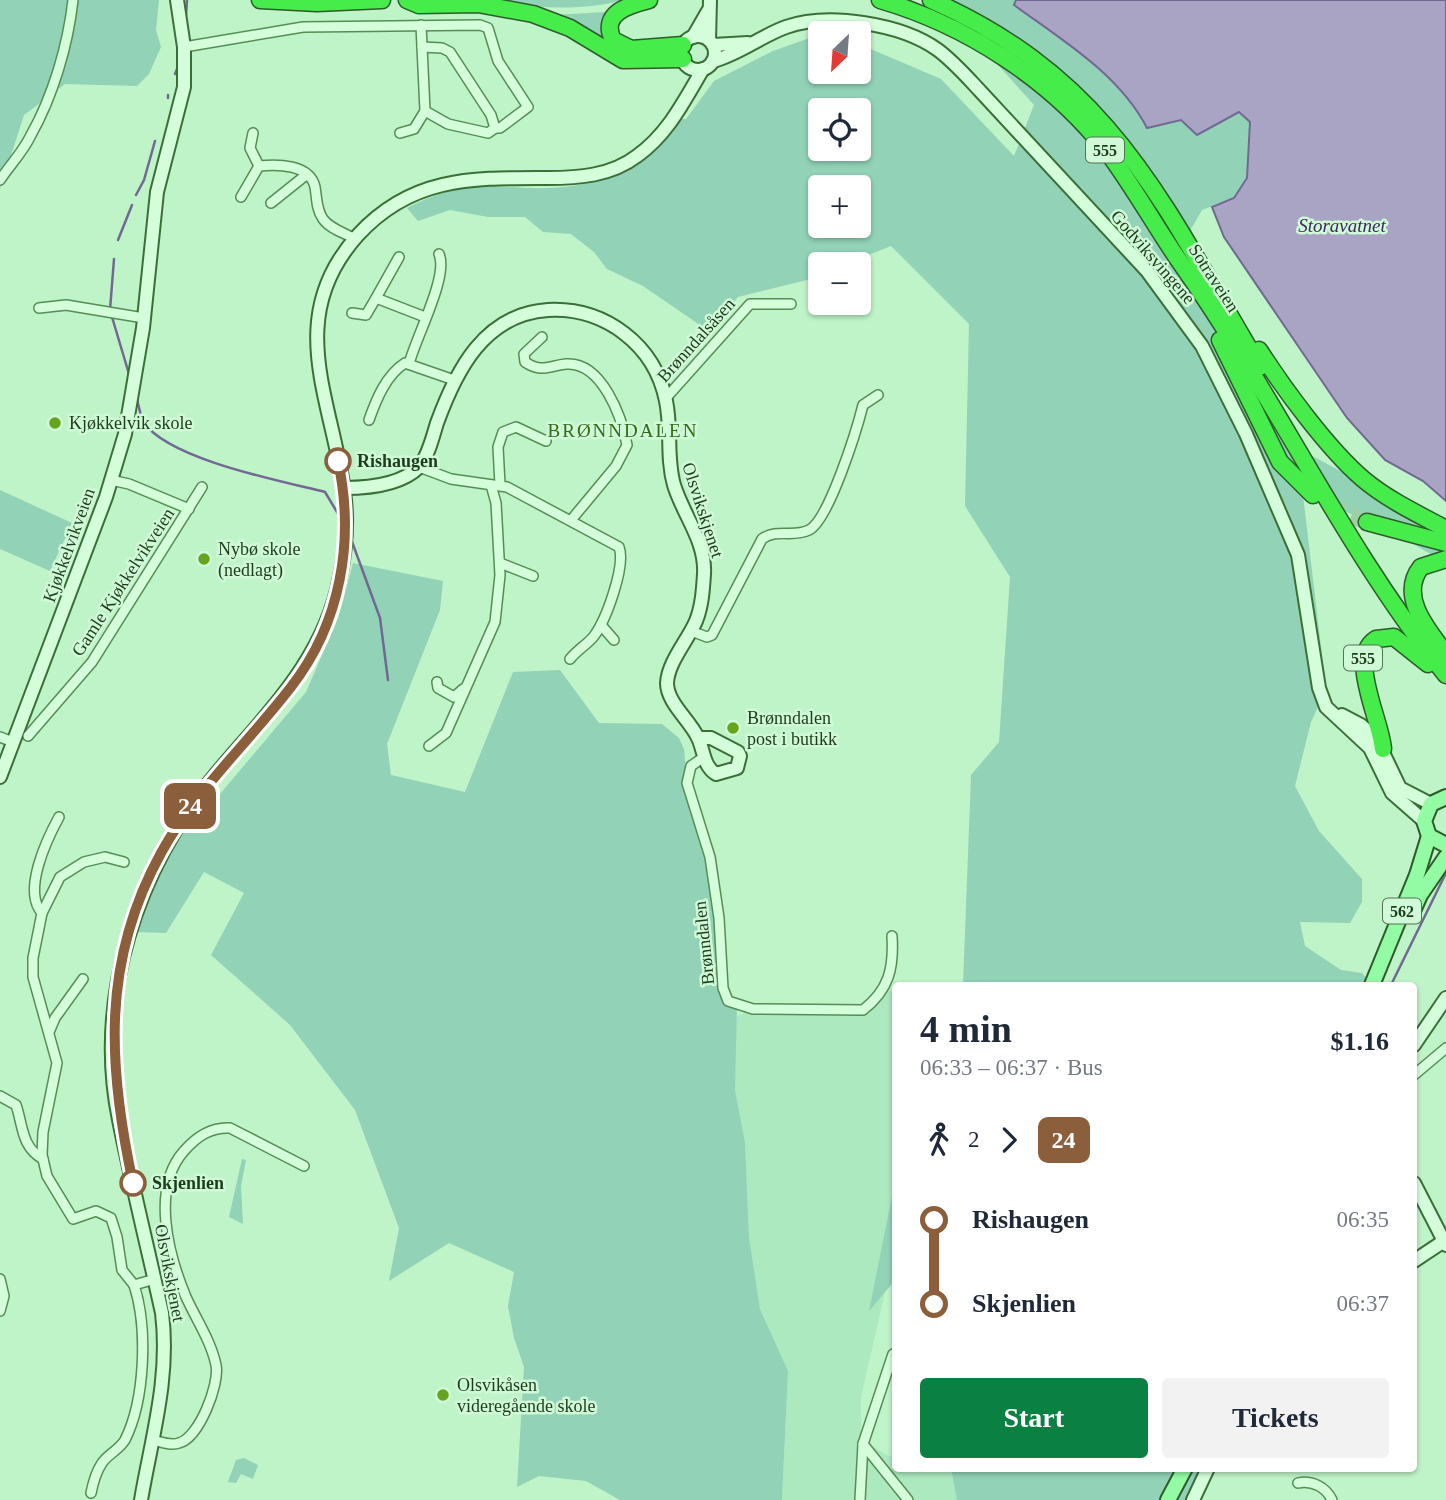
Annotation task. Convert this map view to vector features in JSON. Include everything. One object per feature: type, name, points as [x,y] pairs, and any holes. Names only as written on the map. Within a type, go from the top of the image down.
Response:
[{"type":"highway","points":[[260,0],[317,3],[382,0]]},
{"type":"highway","points":[[407,0],[419,5],[486,5],[540,16],[570,28],[623,60],[694,56]]},
{"type":"highway","points":[[649,0],[629,5],[615,14],[610,24],[613,40],[631,49],[694,56]]},
{"type":"highway","name":"Sotraveien","points":[[880,0],[931,18],[979,43],[1059,101],[1106,150],[1297,438]]},
{"type":"highway","name":"Sotraveien","points":[[931,0],[1014,45],[1053,74],[1116,136],[1163,201],[1226,305],[1363,556],[1441,661]]},
{"type":"highway","name":"555","points":[[947,0],[963,15]]},
{"type":"highway","name":"555","points":[[1181,263],[1280,462],[1312,495]]},
{"type":"highway","name":"555","points":[[1226,305],[1236,313],[1299,403],[1362,478],[1398,504],[1446,529]]},
{"type":"highway","points":[[1367,522],[1446,543]]},
{"type":"highway","name":"555","points":[[1446,559],[1421,567],[1412,588],[1414,602],[1441,661],[1446,685]]},
{"type":"highway","name":"555","points":[[1383,749],[1363,669],[1365,651],[1370,642],[1394,637],[1441,661]]},
{"type":"main road","name":"Kjøkkelvikveien","points":[[0,777],[111,480],[135,388],[157,192],[181,105],[184,47],[177,0]]},
{"type":"main road","name":"Olsvikskjenet","points":[[141,1500],[162,1403],[166,1360],[162,1313],[119,1120],[115,1084],[116,1000],[126,945],[151,874],[178,824],[218,771],[293,685],[330,618],[344,558],[344,488],[321,390],[316,350],[324,296],[330,277],[355,239],[392,206],[433,186],[482,178],[580,178],[636,158],[662,134],[686,96],[709,5]]},
{"type":"main road","name":"Olsvikskjenet","points":[[694,56],[711,42],[709,5]]},
{"type":"main road","name":"Godviksvingene","points":[[694,56],[755,42],[798,23],[837,19],[896,32],[937,49],[981,92],[1147,271],[1202,346],[1285,520],[1303,575],[1324,712],[1370,748],[1392,793],[1424,821]]},
{"type":"main road","name":"Godviksvingene","points":[[694,56],[711,42],[755,42]]},
{"type":"main road","name":"Olsvikskjenet","points":[[419,467],[454,380],[471,352],[506,322],[548,310],[582,313],[608,322],[641,347],[659,378],[666,398],[668,461],[704,564],[702,598],[691,631],[667,682],[672,700],[698,738],[704,757]]},
{"type":"main road","points":[[344,488],[386,484],[419,467]]},
{"type":"main road","points":[[1324,712],[1370,731],[1383,749],[1400,788],[1431,804]]},
{"type":"main road","points":[[698,738],[711,738],[731,747],[740,756],[737,768],[716,774],[708,769],[704,757]]},
{"type":"main road","points":[[1446,797],[1431,804],[1424,821],[1429,836],[1446,845]]},
{"type":"main road","name":"562","points":[[1373,982],[1417,876],[1429,836]]},
{"type":"main road","name":"562","points":[[1382,982],[1420,895],[1446,857]]},
{"type":"main road","points":[[1417,1041],[1446,998]]},
{"type":"main road","points":[[1417,1189],[1445,1243],[1417,1259]]},
{"type":"main road","points":[[1168,1500],[1183,1472]]},
{"type":"main road","points":[[1193,1500],[1206,1472]]},
{"type":"street","points":[[0,180],[32,136],[43,111],[67,35],[73,0]]},
{"type":"street","points":[[184,47],[303,27],[469,24],[488,28],[498,61],[528,107],[500,128],[488,133],[469,131],[448,124],[425,111]]},
{"type":"street","points":[[400,132],[414,129],[425,111],[421,25]]},
{"type":"street","points":[[422,47],[442,48],[454,56],[491,115],[495,128]]},
{"type":"street","points":[[253,134],[250,148],[259,166]]},
{"type":"street","points":[[259,166],[282,164],[306,174],[313,181],[317,204],[325,221],[355,239]]},
{"type":"street","points":[[242,197],[259,166]]},
{"type":"street","points":[[271,203],[306,174]]},
{"type":"street","points":[[409,364],[441,268],[439,254]]},
{"type":"street","points":[[352,313],[366,315],[399,257]]},
{"type":"street","points":[[376,298],[425,317]]},
{"type":"street","name":"Brønndalsåsen","points":[[666,398],[750,304],[792,304]]},
{"type":"street","points":[[39,308],[66,305],[144,318]]},
{"type":"street","points":[[542,337],[524,354],[525,362],[543,370],[571,365],[594,376],[618,409],[627,445],[616,466],[572,519]]},
{"type":"street","points":[[369,420],[380,393],[401,365],[409,364],[454,380]]},
{"type":"street","points":[[691,631],[707,637],[712,635],[762,539],[774,533],[800,533],[815,526],[842,471],[863,405],[878,395]]},
{"type":"street","points":[[429,746],[446,733],[463,689],[495,622],[500,563],[495,485],[498,447],[503,432],[516,428],[547,441]]},
{"type":"street","points":[[419,467],[451,479],[495,485],[572,519],[616,543],[621,552],[621,568],[601,625],[592,639],[570,659]]},
{"type":"street","name":"Gamle Kjøkkelvikveien","points":[[111,480],[130,484],[189,509]]},
{"type":"street","name":"Gamle Kjøkkelvikveien","points":[[28,736],[92,662],[202,487]]},
{"type":"street","points":[[500,563],[533,576]]},
{"type":"street","points":[[601,625],[614,640]]},
{"type":"street","points":[[437,682],[438,688],[454,697],[463,689]]},
{"type":"street","points":[[0,737],[13,742]]},
{"type":"street","name":"Brønndalen","points":[[704,757],[691,766],[687,783],[710,857],[719,918],[723,988],[728,1001],[753,1009],[863,1010],[882,992],[890,976],[892,936]]},
{"type":"street","points":[[42,913],[35,900],[38,862],[59,817]]},
{"type":"street","points":[[91,1493],[103,1461],[123,1444],[133,1414],[143,1356],[142,1324],[134,1285],[122,1270],[111,1217],[96,1211],[73,1219],[52,1186],[43,1159],[42,1140],[57,1063],[50,1030],[33,977],[33,958],[42,913],[55,884],[72,868],[105,858],[124,862]]},
{"type":"street","points":[[50,1030],[55,1018],[83,979]]},
{"type":"street","points":[[1417,1072],[1446,1048]]},
{"type":"street","points":[[0,1097],[16,1105],[26,1142],[34,1154],[43,1159]]},
{"type":"street","points":[[153,1440],[173,1444],[185,1441],[205,1412],[216,1374],[210,1348],[186,1295],[170,1241],[165,1194],[170,1170],[188,1146],[218,1128],[230,1128],[304,1166]]},
{"type":"street","points":[[0,1279],[4,1296],[0,1311]]},
{"type":"street","points":[[134,1285],[155,1279]]},
{"type":"street","points":[[860,1500],[863,1444],[892,1357]]},
{"type":"street","points":[[863,1444],[908,1500]]},
{"type":"street","points":[[1298,1483],[1308,1482],[1321,1487],[1332,1500]]},
{"type":"green space","points":[[0,0],[159,0],[156,30],[161,47],[149,74],[137,86],[65,84],[24,115],[0,189]]},
{"type":"green space","points":[[494,0],[624,0],[559,8]]},
{"type":"green space","points":[[940,0],[1016,0],[1014,5],[1070,45],[1105,75],[1121,91],[1147,128],[1181,120],[1197,135],[1239,112],[1250,122],[1248,178],[1234,198],[1202,210],[1191,229],[1225,316],[1291,445],[1446,526],[1446,563],[1384,527],[1303,495],[1326,689],[1311,722],[1295,786],[1319,831],[1362,879],[1362,902],[1350,923],[1300,922],[1305,946],[1341,970],[1362,973],[1370,982],[963,982],[971,775],[999,742],[1010,577],[965,506],[969,324],[891,246],[871,254],[808,252],[808,280],[738,297],[710,332],[643,286],[607,269],[594,252],[571,234],[543,232],[525,217],[488,217],[450,210],[418,221],[407,208],[436,195],[467,187],[567,187],[605,178],[638,161],[653,149],[678,119],[686,119],[714,81],[773,51],[808,39],[808,84],[872,84],[872,50],[941,79],[1014,156],[1034,105]]},
{"type":"green space","points":[[605,12],[601,23],[602,32],[613,51],[553,15]]},
{"type":"green space","points":[[0,490],[72,523],[50,571],[0,549]]},
{"type":"green space","points":[[353,563],[443,581],[440,610],[387,744],[391,775],[465,792],[513,672],[560,670],[599,723],[662,724],[679,738],[684,749],[687,783],[710,857],[723,988],[737,1005],[735,1090],[745,1142],[749,1237],[760,1309],[788,1371],[782,1500],[620,1500],[586,1481],[539,1476],[517,1487],[524,1367],[514,1338],[508,1306],[514,1272],[449,1243],[389,1281],[399,1228],[355,1110],[290,1025],[211,955],[244,893],[204,872],[166,933],[136,932],[147,900],[176,838],[215,800],[306,692],[338,618]]},
{"type":"green space","points":[[892,991],[892,1261],[861,1397],[861,1440],[891,1457],[892,1454],[892,1472],[1087,1472],[1019,1500],[782,1500],[788,1372],[760,1309],[749,1237],[745,1142],[735,1090],[736,1017],[753,1009],[863,1010],[882,992]]},
{"type":"green space","points":[[242,1159],[246,1160],[241,1186],[243,1224],[229,1217]]},
{"type":"green space","points":[[892,1196],[892,1284],[869,1311]]},
{"type":"green space","points":[[244,1458],[258,1465],[253,1479],[241,1474],[236,1483],[228,1482],[236,1460]]},
{"type":"green space","points":[[952,1472],[1212,1472],[1201,1500],[957,1500]]},
{"type":"water","name":"Storavatnet","points":[[1016,0],[1446,0],[1446,501],[1423,481],[1385,460],[1347,418],[1224,237],[1212,207],[1234,198],[1247,178],[1250,122],[1239,112],[1197,135],[1181,120],[1147,128],[1121,91],[1105,75],[1070,45],[1014,5]]},
{"type":"waterway","points":[[186,16],[187,0]]},
{"type":"waterway","points":[[175,74],[179,64]]},
{"type":"waterway","points":[[136,195],[144,180],[155,141]]},
{"type":"waterway","points":[[118,240],[132,205]]},
{"type":"waterway","points":[[110,310],[114,259]]},
{"type":"waterway","points":[[112,317],[129,374]]},
{"type":"waterway","points":[[136,397],[144,423],[177,448],[228,467],[325,492],[340,517]]},
{"type":"waterway","points":[[351,539],[380,618],[388,680]]},
{"type":"waterway","points":[[1392,982],[1446,873]]},
{"type":"tunnel","points":[[1329,507],[1367,522]]},
{"type":"bus line","name":"24","points":[[133,1183],[119,1120],[113,1063],[116,1000],[129,933],[151,874],[178,824],[218,771],[293,685],[330,618],[340,580],[346,539],[344,488],[338,461]]},
{"type":"place","name":"Kjøkkelvik skole","points":[[55,423]]},
{"type":"place","name":"Rishaugen","points":[[338,461]]},
{"type":"place","name":"Nybø skole (nedlagt)","points":[[204,559]]},
{"type":"place","name":"Brønndalen post i butikk","points":[[733,728]]},
{"type":"place","name":"Skjenlien","points":[[133,1183]]},
{"type":"place","name":"Olsvikåsen videregående skole","points":[[443,1395]]},
{"type":"district","name":"BRØNNDALEN","points":[[623,430]]}]
